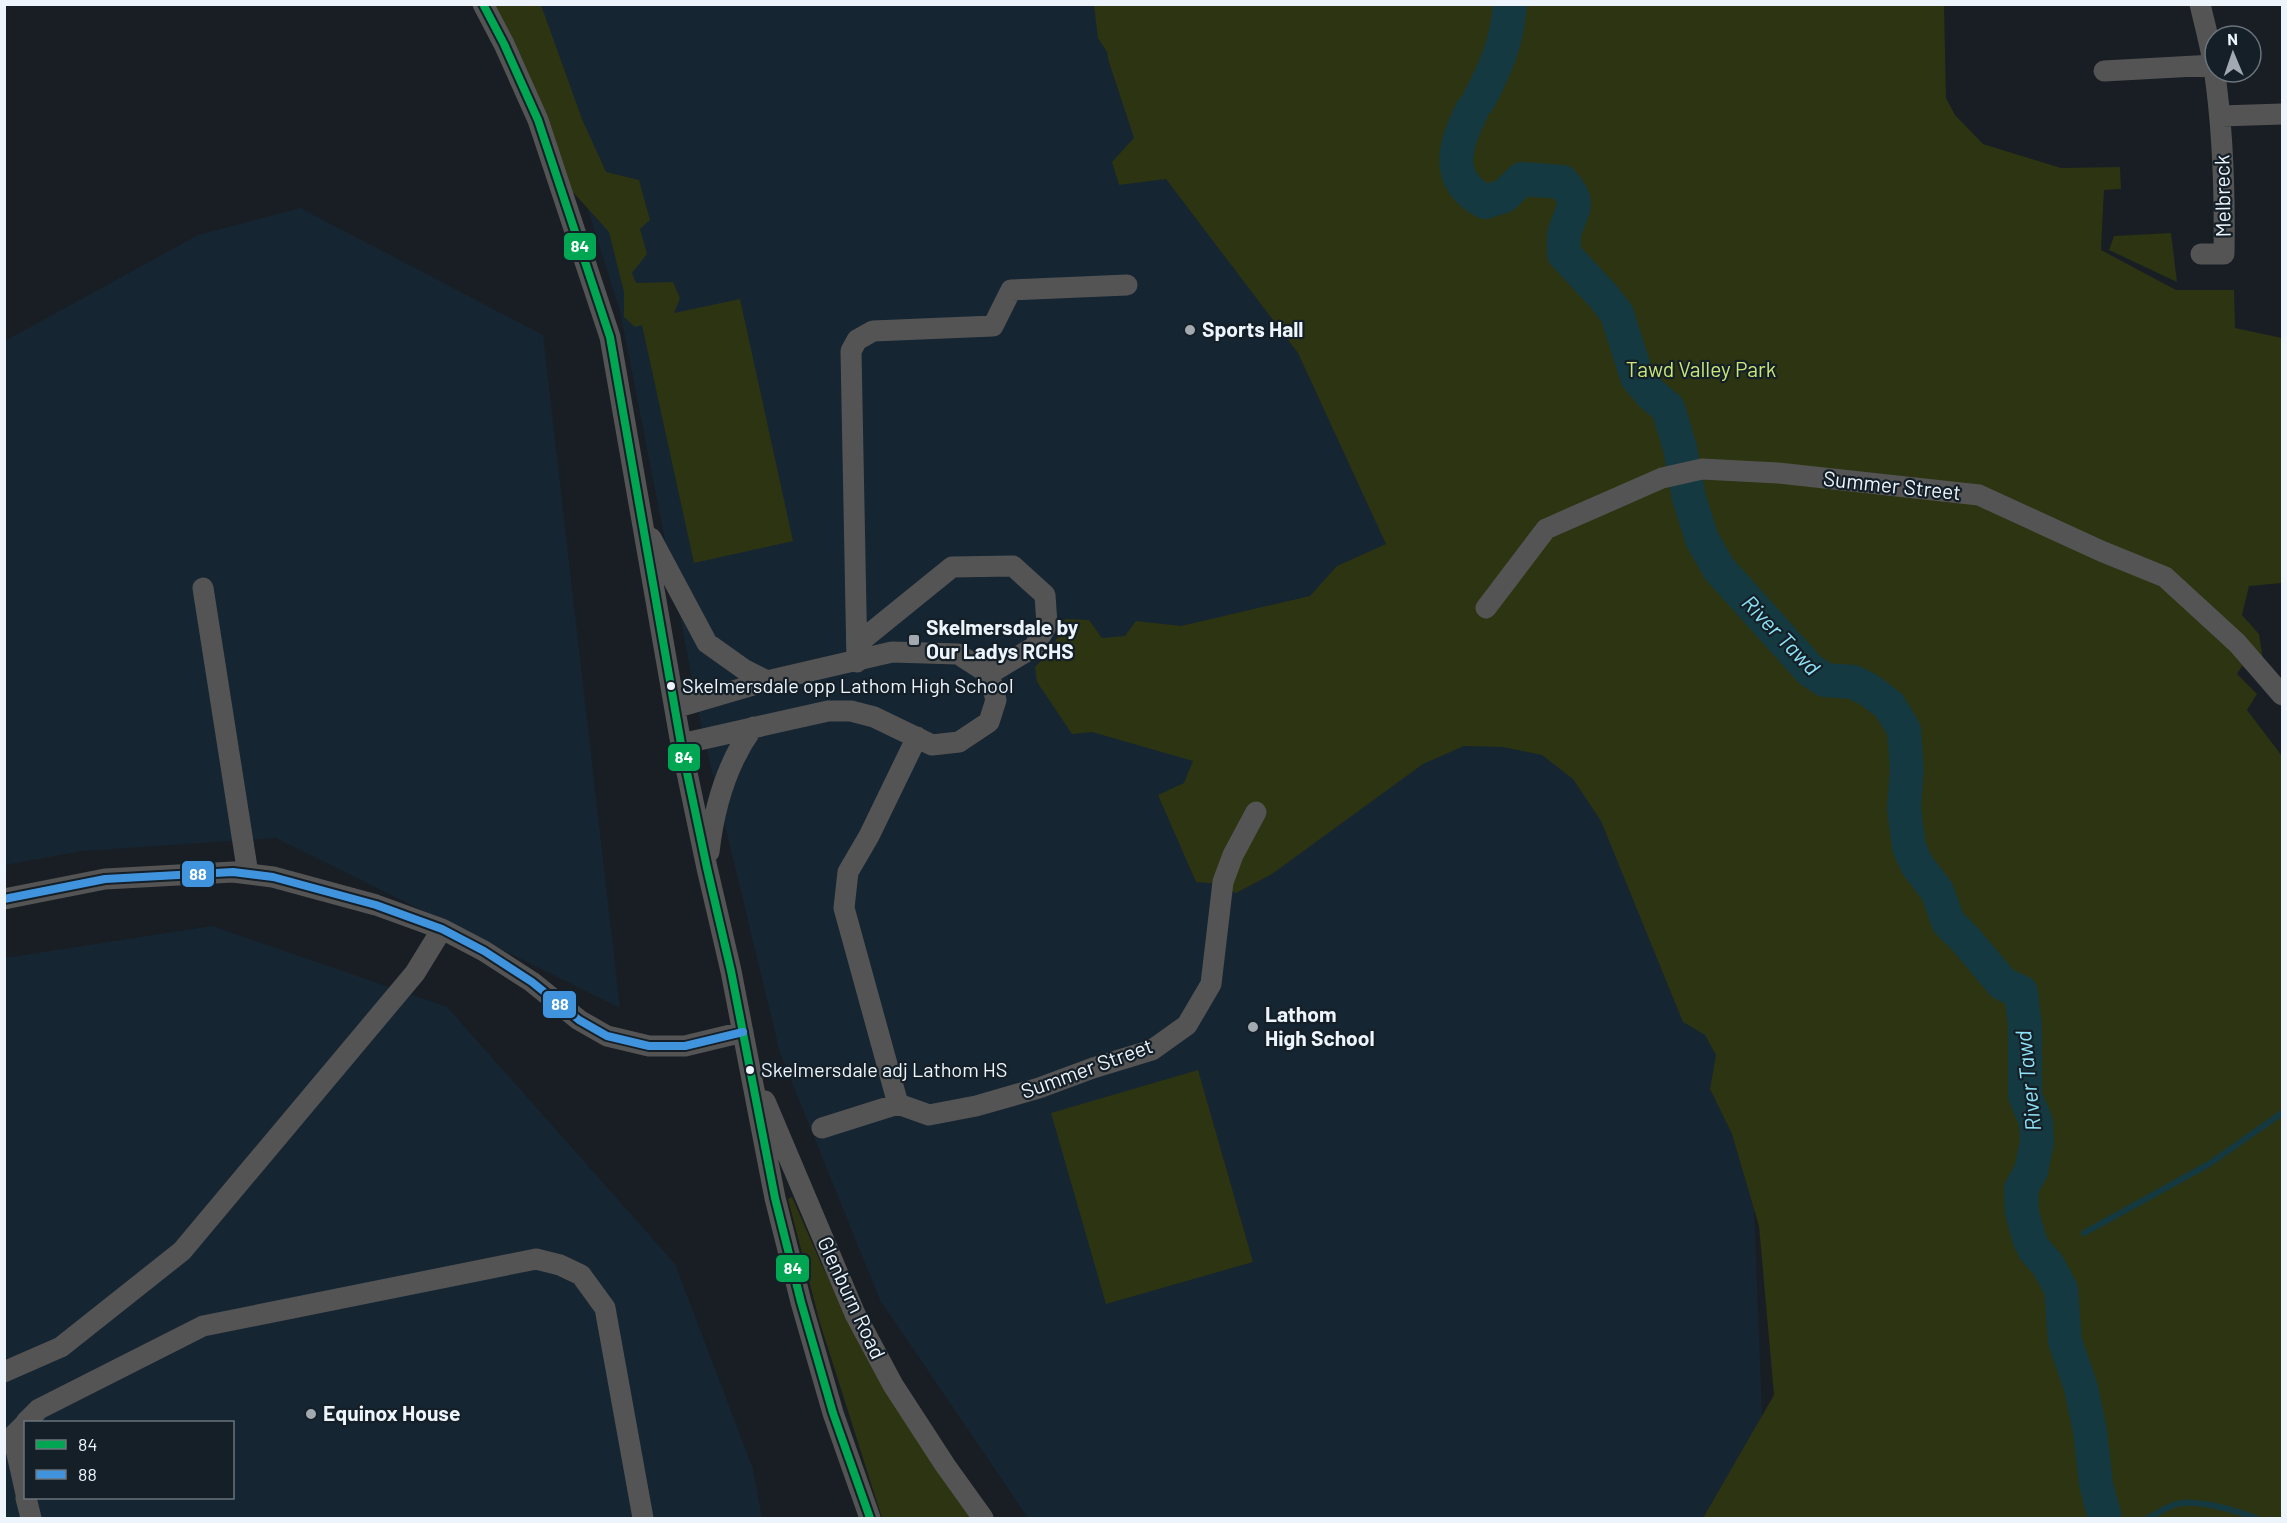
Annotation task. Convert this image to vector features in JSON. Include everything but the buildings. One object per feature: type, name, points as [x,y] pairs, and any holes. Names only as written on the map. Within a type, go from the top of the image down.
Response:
[{"type":"street","name":"Glenburn Road","points":[[483,4],[504,44],[538,120],[610,337],[681,744],[732,972],[774,1198],[833,1413],[870,1518]]},
{"type":"street","name":"Melbreck","points":[[2200,4],[2205,24]]},
{"type":"street","points":[[2104,71],[2203,66]]},
{"type":"street","name":"Melbreck","points":[[2201,254],[2224,254],[2220,116],[2216,84]]},
{"type":"street","points":[[2220,116],[2283,114]]},
{"type":"street","points":[[857,653],[851,351],[857,340],[873,331],[993,326],[1011,290],[1127,285]]},
{"type":"street","name":"Summer Street","points":[[1486,609],[1546,529],[1662,478],[1702,469],[1779,473],[1979,495],[2101,551],[2165,577],[2237,643],[2283,695]]},
{"type":"street","points":[[642,521],[707,643],[745,670],[767,681]]},
{"type":"street","points":[[857,653],[952,567],[1013,566],[1045,595],[1047,625],[1034,647],[989,674]]},
{"type":"street","points":[[203,588],[248,874]]},
{"type":"street","points":[[675,708],[857,653],[892,652],[958,654],[989,674],[996,700],[989,722],[959,742],[932,745],[874,717],[851,711],[828,711],[681,744]]},
{"type":"street","points":[[707,868],[713,821],[722,788],[740,745],[753,727]]},
{"type":"street","points":[[822,1128],[897,1104],[844,908],[848,872],[869,836],[917,737]]},
{"type":"street","name":"Summer Street","points":[[897,1104],[929,1115],[987,1103],[1152,1050],[1186,1025],[1211,984],[1223,882],[1233,855],[1256,812]]},
{"type":"street","points":[[4,899],[105,879],[233,872],[273,877],[376,905],[442,929],[484,951],[532,982],[579,1020],[607,1036],[649,1046],[685,1046],[743,1032]]},
{"type":"street","points":[[4,1372],[61,1347],[182,1251],[415,972],[442,929]]},
{"type":"street","name":"Glenburn Road","points":[[749,1062],[855,1314],[893,1385],[945,1466],[983,1518]]},
{"type":"street","points":[[28,1421],[39,1409],[203,1326],[536,1259],[560,1265],[581,1275],[605,1308],[643,1518]]},
{"type":"street","points":[[24,1425],[13,1436],[24,1487]]},
{"type":"street","points":[[27,1499],[31,1518]]},
{"type":"shaded area","name":"Lathom High School","points":[[523,5],[1102,5],[1547,692],[1749,1077],[1766,1518],[1028,1518],[880,1300],[780,1053],[703,734],[620,311]]},
{"type":"shaded area","points":[[300,208],[543,335],[620,1008],[276,838],[82,851],[5,865],[5,341],[198,235]]},
{"type":"shaded area","points":[[212,926],[447,1007],[675,1264],[753,1469],[762,1518],[5,1518],[5,958]]},
{"type":"green space","points":[[495,5],[541,5],[582,119],[606,172],[639,180],[650,220],[640,229],[647,254],[632,273],[636,283],[673,282],[680,298],[674,313],[740,299],[793,541],[694,563],[642,325],[635,327],[624,317],[624,292],[609,232],[570,189]]},
{"type":"green space","name":"Tawd Valley Park","points":[[1094,5],[1944,5],[1946,98],[1955,115],[1983,144],[2061,168],[2120,167],[2121,189],[2104,190],[2101,250],[2176,290],[2234,290],[2235,328],[2282,338],[2282,583],[2249,586],[2242,615],[2259,634],[2264,667],[2255,676],[2242,666],[2237,674],[2257,694],[2247,710],[2282,756],[2282,1518],[1703,1518],[1774,1395],[1759,1226],[1732,1134],[1710,1089],[1716,1055],[1705,1035],[1683,1022],[1601,821],[1573,779],[1542,755],[1503,747],[1464,746],[1423,764],[1272,874],[1236,893],[1219,884],[1196,882],[1158,795],[1184,783],[1193,761],[1092,732],[1072,734],[1037,682],[1035,667],[1052,649],[1065,619],[1089,620],[1102,638],[1125,636],[1136,621],[1181,626],[1310,596],[1337,566],[1386,544],[1298,353],[1166,179],[1119,185],[1112,162],[1134,138],[1107,52],[1098,38]]},
{"type":"green space","points":[[2171,233],[2177,282],[2109,250],[2114,236]]},
{"type":"green space","points":[[1198,1070],[1253,1262],[1106,1304],[1051,1113]]},
{"type":"green space","points":[[792,1197],[863,1350],[971,1518],[882,1518],[820,1323],[788,1199]]},
{"type":"waterway","name":"River Tawd","points":[[1479,100],[1500,54],[1510,4]]},
{"type":"waterway","name":"River Tawd","points":[[1472,110],[1461,136],[1456,160],[1463,183],[1472,193],[1485,202],[1504,196],[1522,179],[1562,182],[1569,190],[1574,208],[1564,235],[1564,254],[1617,314],[1637,377],[1652,395],[1668,408],[1680,448],[1689,498],[1702,539],[1719,569],[1810,670],[1825,680],[1853,682],[1869,690],[1889,705],[1904,730],[1907,769],[1904,808],[1909,847],[1917,865],[1937,891],[1948,922],[2003,984],[2021,992],[2025,1026],[2025,1096],[2036,1122],[2037,1142],[2031,1171],[2021,1189],[2022,1213],[2030,1241]]},
{"type":"waterway","points":[[2084,1233],[2209,1164],[2282,1113]]},
{"type":"waterway","name":"River Tawd","points":[[2034,1249],[2048,1265],[2061,1289],[2065,1341],[2081,1388],[2090,1431],[2096,1484],[2105,1518]]},
{"type":"waterway","points":[[2148,1518],[2170,1506],[2186,1503],[2217,1506],[2256,1518]]},
{"type":"transit line","name":"84","points":[[483,4],[504,44],[538,120],[610,337],[681,744],[731,971],[775,1198],[801,1302],[833,1413],[870,1518]]},
{"type":"transit line","name":"88","points":[[4,899],[105,879],[233,872],[273,877],[376,905],[442,929],[484,951],[532,982],[579,1020],[607,1036],[649,1046],[685,1046],[743,1032]]},
{"type":"place","name":"Sports Hall","points":[[1190,330]]},
{"type":"place","name":"Skelmersdale by Our Ladys RCHS","points":[[914,640]]},
{"type":"place","name":"Skelmersdale opp Lathom High School","points":[[671,686]]},
{"type":"place","name":"Lathom High School","points":[[1253,1027]]},
{"type":"place","name":"Skelmersdale adj Lathom HS","points":[[750,1070]]},
{"type":"place","name":"Equinox House","points":[[311,1414]]}]
